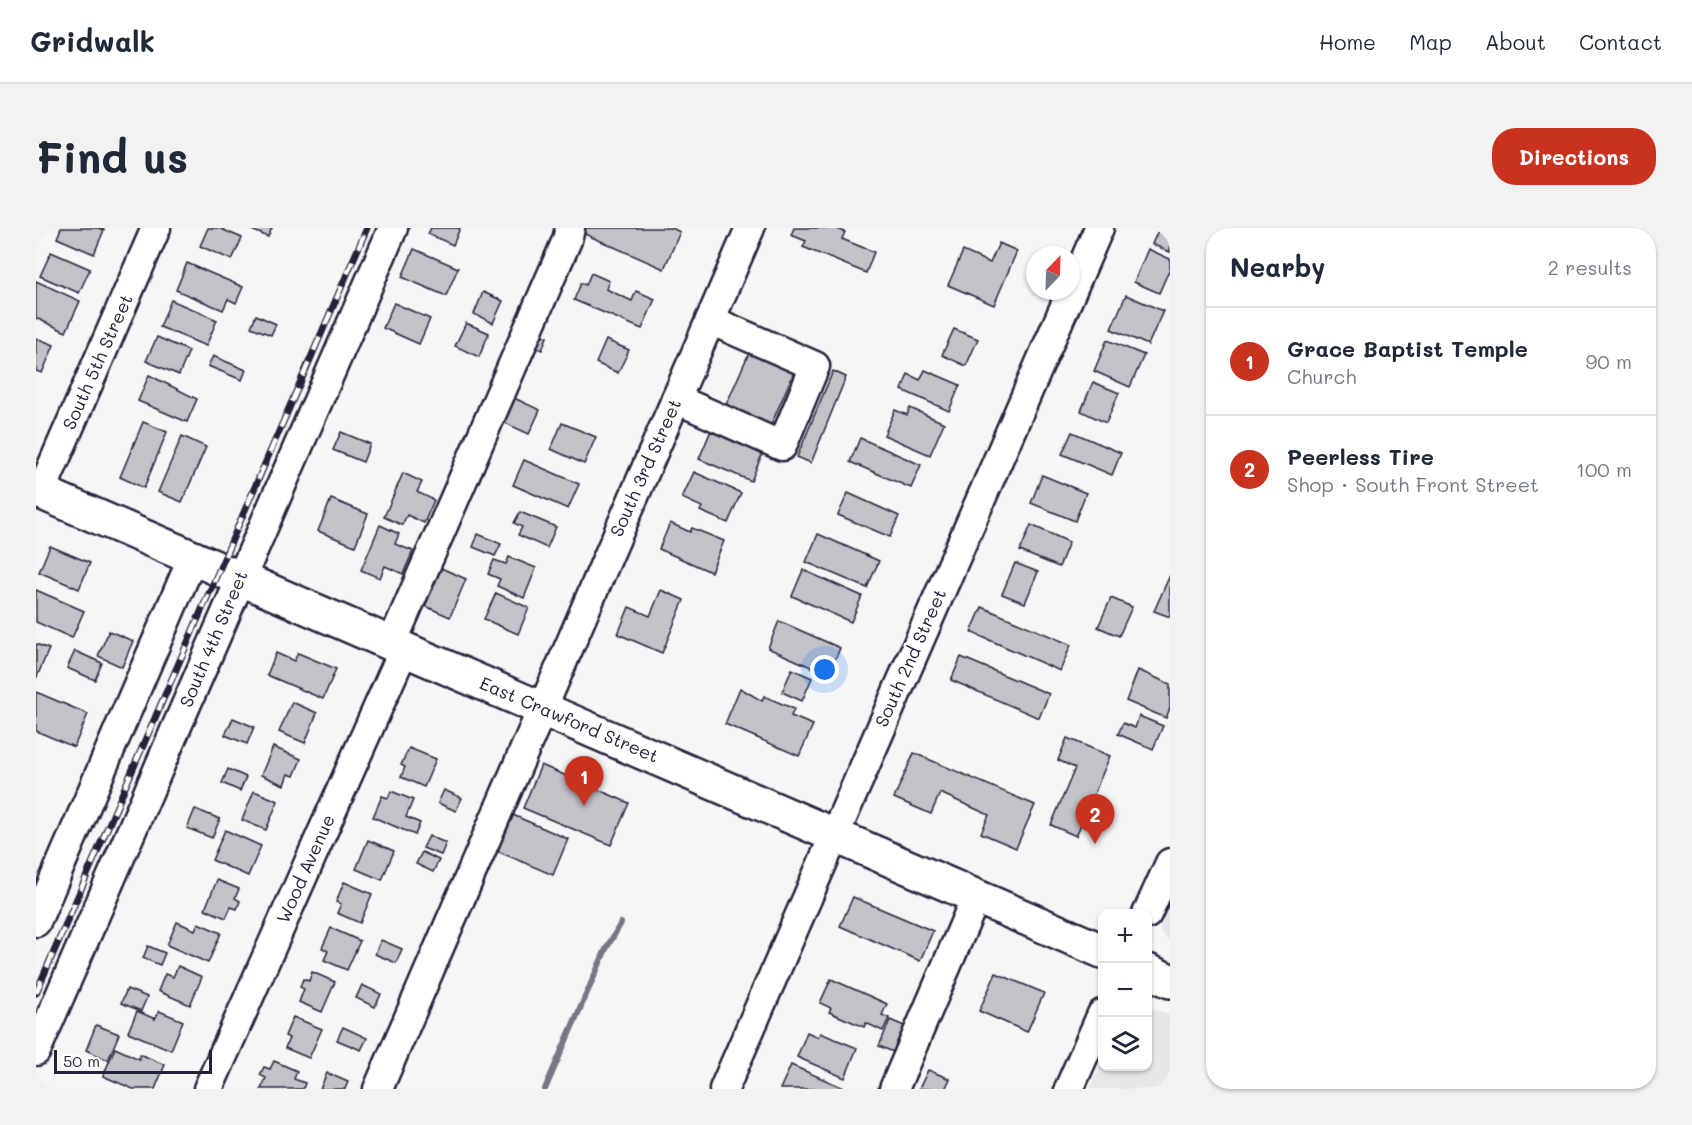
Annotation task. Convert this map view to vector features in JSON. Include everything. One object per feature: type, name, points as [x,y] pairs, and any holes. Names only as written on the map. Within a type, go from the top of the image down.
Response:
[{"type":"main road","name":"East Crawford Street","points":[[38,492],[1098,949]]},
{"type":"main road","points":[[1152,973],[1170,981]]},
{"type":"street","name":"South 5th Street","points":[[38,492],[156,228]]},
{"type":"street","name":"South 4th Street","points":[[36,1051],[393,228]]},
{"type":"street","name":"Wood Avenue","points":[[208,1089],[398,646],[570,228]]},
{"type":"street","name":"South 3rd Street","points":[[378,1089],[540,708],[750,228]]},
{"type":"street","name":"South 2nd Street","points":[[724,1089],[1099,228]]},
{"type":"street","points":[[676,399],[782,446],[815,366],[710,320]]},
{"type":"street","points":[[36,922],[193,557]]},
{"type":"street","points":[[1149,909],[1170,863]]},
{"type":"street","points":[[894,1089],[976,897]]},
{"type":"street","points":[[1070,1089],[1101,1017]]},
{"type":"shaded area","points":[[1170,894],[1170,942],[1160,932],[1161,915]]},
{"type":"shaded area","points":[[1152,1008],[1170,1015],[1170,1089],[1090,1089],[1098,1070],[1152,1071]]},
{"type":"building","points":[[61,228],[104,230],[94,254],[57,238]]},
{"type":"building","points":[[208,228],[219,228],[242,238],[232,260],[200,246]]},
{"type":"building","points":[[247,228],[272,228],[268,237]]},
{"type":"building","points":[[431,228],[460,228],[453,245],[428,234]]},
{"type":"building","points":[[579,228],[672,228],[680,232],[664,269],[578,231]]},
{"type":"building","points":[[794,228],[835,228],[845,232],[842,239],[874,252],[866,273],[803,247],[806,241],[791,235]]},
{"type":"building","points":[[1159,228],[1170,228],[1170,252],[1152,244]]},
{"type":"building","points":[[999,243],[1017,251],[994,305],[948,285],[963,251],[990,263]]},
{"type":"building","points":[[414,249],[458,268],[446,296],[402,277]]},
{"type":"building","points":[[1148,249],[1170,259],[1170,268],[1159,293],[1134,282]]},
{"type":"building","points":[[51,252],[90,269],[79,293],[40,276]]},
{"type":"building","points":[[187,263],[243,287],[236,303],[228,299],[223,310],[176,290]]},
{"type":"building","points":[[591,273],[609,281],[606,289],[632,301],[636,291],[655,299],[642,329],[574,300],[581,283],[586,285]]},
{"type":"building","points":[[36,281],[80,301],[66,332],[36,318]]},
{"type":"building","points":[[483,292],[503,301],[493,323],[474,314]]},
{"type":"building","points":[[1126,295],[1163,311],[1148,345],[1111,329]]},
{"type":"building","points":[[171,300],[217,320],[206,346],[160,327]]},
{"type":"building","points":[[394,303],[430,319],[419,344],[383,328]]},
{"type":"building","points":[[256,315],[276,324],[271,335],[251,327]]},
{"type":"building","points":[[466,323],[489,333],[479,357],[455,346]]},
{"type":"building","points":[[954,329],[978,339],[966,366],[942,355]]},
{"type":"building","points":[[530,330],[547,337],[542,350],[524,343]]},
{"type":"building","points":[[157,337],[189,351],[179,375],[146,361]]},
{"type":"building","points":[[36,338],[54,345],[42,373],[36,371]]},
{"type":"building","points":[[606,340],[629,350],[618,373],[596,363]]},
{"type":"building","points":[[1107,340],[1144,355],[1130,387],[1094,371]]},
{"type":"building","points":[[752,346],[797,365],[767,434],[722,414]]},
{"type":"building","points":[[213,356],[246,370],[242,380],[208,366]]},
{"type":"building","points":[[925,370],[960,385],[949,411],[902,390],[908,374],[920,380]]},
{"type":"building","points":[[833,371],[846,377],[811,463],[797,457]]},
{"type":"building","points":[[149,375],[197,399],[187,422],[138,401]]},
{"type":"building","points":[[1093,382],[1119,393],[1106,423],[1081,411]]},
{"type":"building","points":[[514,398],[540,410],[529,434],[503,422]]},
{"type":"building","points":[[910,408],[944,423],[930,455],[884,435],[895,410],[907,415]]},
{"type":"building","points":[[143,422],[167,432],[144,488],[120,477]]},
{"type":"building","points":[[562,423],[596,437],[584,464],[551,449]]},
{"type":"building","points":[[712,428],[764,450],[751,481],[699,459]]},
{"type":"building","points":[[341,432],[370,444],[363,462],[333,450]]},
{"type":"building","points":[[1072,432],[1121,453],[1112,475],[1062,454]]},
{"type":"building","points":[[182,436],[206,447],[182,502],[158,492]]},
{"type":"building","points":[[860,438],[921,465],[911,488],[850,462]]},
{"type":"building","points":[[524,460],[579,484],[568,509],[513,485]]},
{"type":"building","points":[[694,472],[741,493],[728,523],[700,511],[702,507],[682,498]]},
{"type":"building","points":[[403,473],[422,482],[417,492],[434,500],[424,523],[407,515],[402,525],[384,517]]},
{"type":"building","points":[[1042,475],[1086,493],[1075,521],[1031,503]]},
{"type":"building","points":[[848,493],[899,516],[890,537],[838,515]]},
{"type":"building","points":[[331,499],[368,514],[355,546],[318,531]]},
{"type":"building","points":[[520,512],[556,527],[547,548],[518,535],[522,527],[514,523]]},
{"type":"building","points":[[670,523],[690,532],[692,528],[724,541],[711,572],[659,549]]},
{"type":"building","points":[[380,525],[399,534],[395,544],[413,551],[403,574],[385,566],[380,578],[361,570]]},
{"type":"building","points":[[1031,525],[1069,542],[1059,567],[1020,551]]},
{"type":"building","points":[[478,534],[501,544],[495,556],[473,547]]},
{"type":"building","points":[[818,534],[879,561],[867,588],[806,562]]},
{"type":"building","points":[[50,546],[90,563],[79,589],[39,572]]},
{"type":"building","points":[[509,557],[536,568],[524,598],[497,586],[500,579],[488,574],[494,560],[506,564]]},
{"type":"building","points":[[1015,563],[1038,572],[1025,603],[1002,594]]},
{"type":"building","points":[[441,568],[466,579],[450,617],[425,606]]},
{"type":"building","points":[[803,570],[862,596],[851,622],[792,596]]},
{"type":"building","points":[[1170,575],[1170,617],[1154,611]]},
{"type":"building","points":[[36,590],[84,611],[72,638],[36,622]]},
{"type":"building","points":[[661,590],[684,600],[662,653],[618,634],[629,607],[650,616]]},
{"type":"building","points":[[496,593],[529,608],[518,634],[484,619]]},
{"type":"building","points":[[1111,598],[1132,607],[1119,636],[1098,627]]},
{"type":"building","points":[[982,607],[1071,645],[1060,671],[971,632]]},
{"type":"building","points":[[779,621],[840,648],[829,675],[768,648]]},
{"type":"building","points":[[109,631],[133,641],[122,667],[98,656]]},
{"type":"building","points":[[36,644],[49,649],[36,679]]},
{"type":"building","points":[[75,651],[102,663],[95,680],[67,668]]},
{"type":"building","points":[[276,653],[294,661],[298,653],[336,669],[323,699],[267,675]]},
{"type":"building","points":[[961,657],[1049,694],[1039,718],[951,680]]},
{"type":"building","points":[[792,669],[812,678],[802,701],[782,692]]},
{"type":"building","points":[[1138,670],[1170,684],[1170,708],[1166,718],[1126,701]]},
{"type":"building","points":[[740,688],[762,701],[764,696],[794,709],[791,716],[813,725],[799,756],[725,724]]},
{"type":"building","points":[[36,692],[88,714],[74,747],[36,731]]},
{"type":"building","points":[[292,702],[317,713],[305,743],[279,732]]},
{"type":"building","points":[[1139,716],[1163,726],[1153,749],[1118,734],[1123,723],[1135,728]]},
{"type":"building","points":[[233,718],[254,727],[247,744],[225,735]]},
{"type":"building","points":[[1067,738],[1110,756],[1076,836],[1051,825],[1075,768],[1058,760]]},
{"type":"building","points":[[273,747],[301,759],[294,776],[288,774],[284,785],[261,775]]},
{"type":"building","points":[[409,748],[436,759],[424,787],[401,777],[405,767],[401,765]]},
{"type":"building","points":[[914,753],[1035,805],[1016,848],[981,833],[989,815],[940,793],[931,814],[894,798]]},
{"type":"building","points":[[541,765],[629,803],[611,845],[523,808]]},
{"type":"building","points":[[228,769],[246,777],[240,791],[222,783]]},
{"type":"building","points":[[444,790],[462,798],[456,811],[438,803]]},
{"type":"building","points":[[254,791],[278,801],[266,830],[242,820]]},
{"type":"building","points":[[391,791],[413,800],[406,817],[420,823],[415,835],[373,817],[382,796],[388,798]]},
{"type":"building","points":[[195,809],[220,819],[212,838],[187,828]]},
{"type":"building","points":[[506,812],[568,839],[553,875],[490,848]]},
{"type":"building","points":[[225,830],[261,846],[248,876],[212,860]]},
{"type":"building","points":[[429,836],[446,843],[441,855],[423,848]]},
{"type":"building","points":[[368,840],[394,851],[382,880],[356,869]]},
{"type":"building","points":[[422,852],[439,860],[433,872],[416,864]]},
{"type":"building","points":[[217,880],[239,889],[235,898],[240,901],[237,909],[231,907],[226,918],[205,909]]},
{"type":"building","points":[[344,882],[372,894],[360,923],[337,913],[341,904],[336,902]]},
{"type":"building","points":[[853,897],[933,931],[920,961],[840,926]]},
{"type":"building","points":[[177,922],[195,930],[198,923],[221,933],[208,963],[167,945]]},
{"type":"building","points":[[331,928],[360,941],[347,970],[324,960],[328,951],[322,948]]},
{"type":"building","points":[[381,940],[402,949],[396,963],[375,954]]},
{"type":"building","points":[[148,946],[165,953],[160,965],[143,958]]},
{"type":"building","points":[[178,966],[202,977],[190,1005],[158,991],[165,974],[173,977]]},
{"type":"building","points":[[312,972],[335,982],[322,1012],[299,1002],[304,989],[300,987],[303,979],[309,981]]},
{"type":"building","points":[[996,973],[1044,993],[1027,1032],[979,1011]]},
{"type":"building","points":[[831,979],[887,1004],[882,1015],[889,1018],[883,1031],[866,1023],[864,1027],[829,1012],[831,1008],[820,1003]]},
{"type":"building","points":[[362,985],[381,994],[375,1007],[356,998]]},
{"type":"building","points":[[127,989],[147,997],[141,1011],[121,1003]]},
{"type":"building","points":[[137,1011],[155,1019],[159,1011],[183,1021],[171,1050],[128,1032]]},
{"type":"building","points":[[293,1017],[322,1029],[309,1058],[285,1048],[289,1038],[285,1036]]},
{"type":"building","points":[[890,1020],[909,1028],[898,1054],[879,1046]]},
{"type":"building","points":[[96,1025],[119,1034],[108,1060],[86,1050]]},
{"type":"building","points":[[343,1027],[367,1038],[361,1050],[337,1040]]},
{"type":"building","points":[[807,1032],[818,1037],[820,1033],[857,1048],[845,1078],[797,1057]]},
{"type":"building","points":[[115,1048],[139,1059],[140,1054],[165,1065],[155,1089],[133,1089],[103,1076]]},
{"type":"building","points":[[274,1061],[297,1071],[294,1079],[305,1083],[303,1089],[261,1089],[266,1078],[260,1075],[264,1067],[270,1069]]},
{"type":"building","points":[[791,1065],[844,1088],[844,1089],[780,1089]]},
{"type":"building","points":[[928,1070],[950,1079],[945,1089],[919,1089]]},
{"type":"building","points":[[327,1073],[348,1082],[345,1089],[320,1089]]},
{"type":"waterway","points":[[545,1089],[606,949],[621,923]]},
{"type":"railway","points":[[36,993],[367,228]]},
{"type":"place","name":"Grace Baptist Temple","points":[[584,806]]},
{"type":"place","name":"Peerless Tire","points":[[1095,844]]}]
